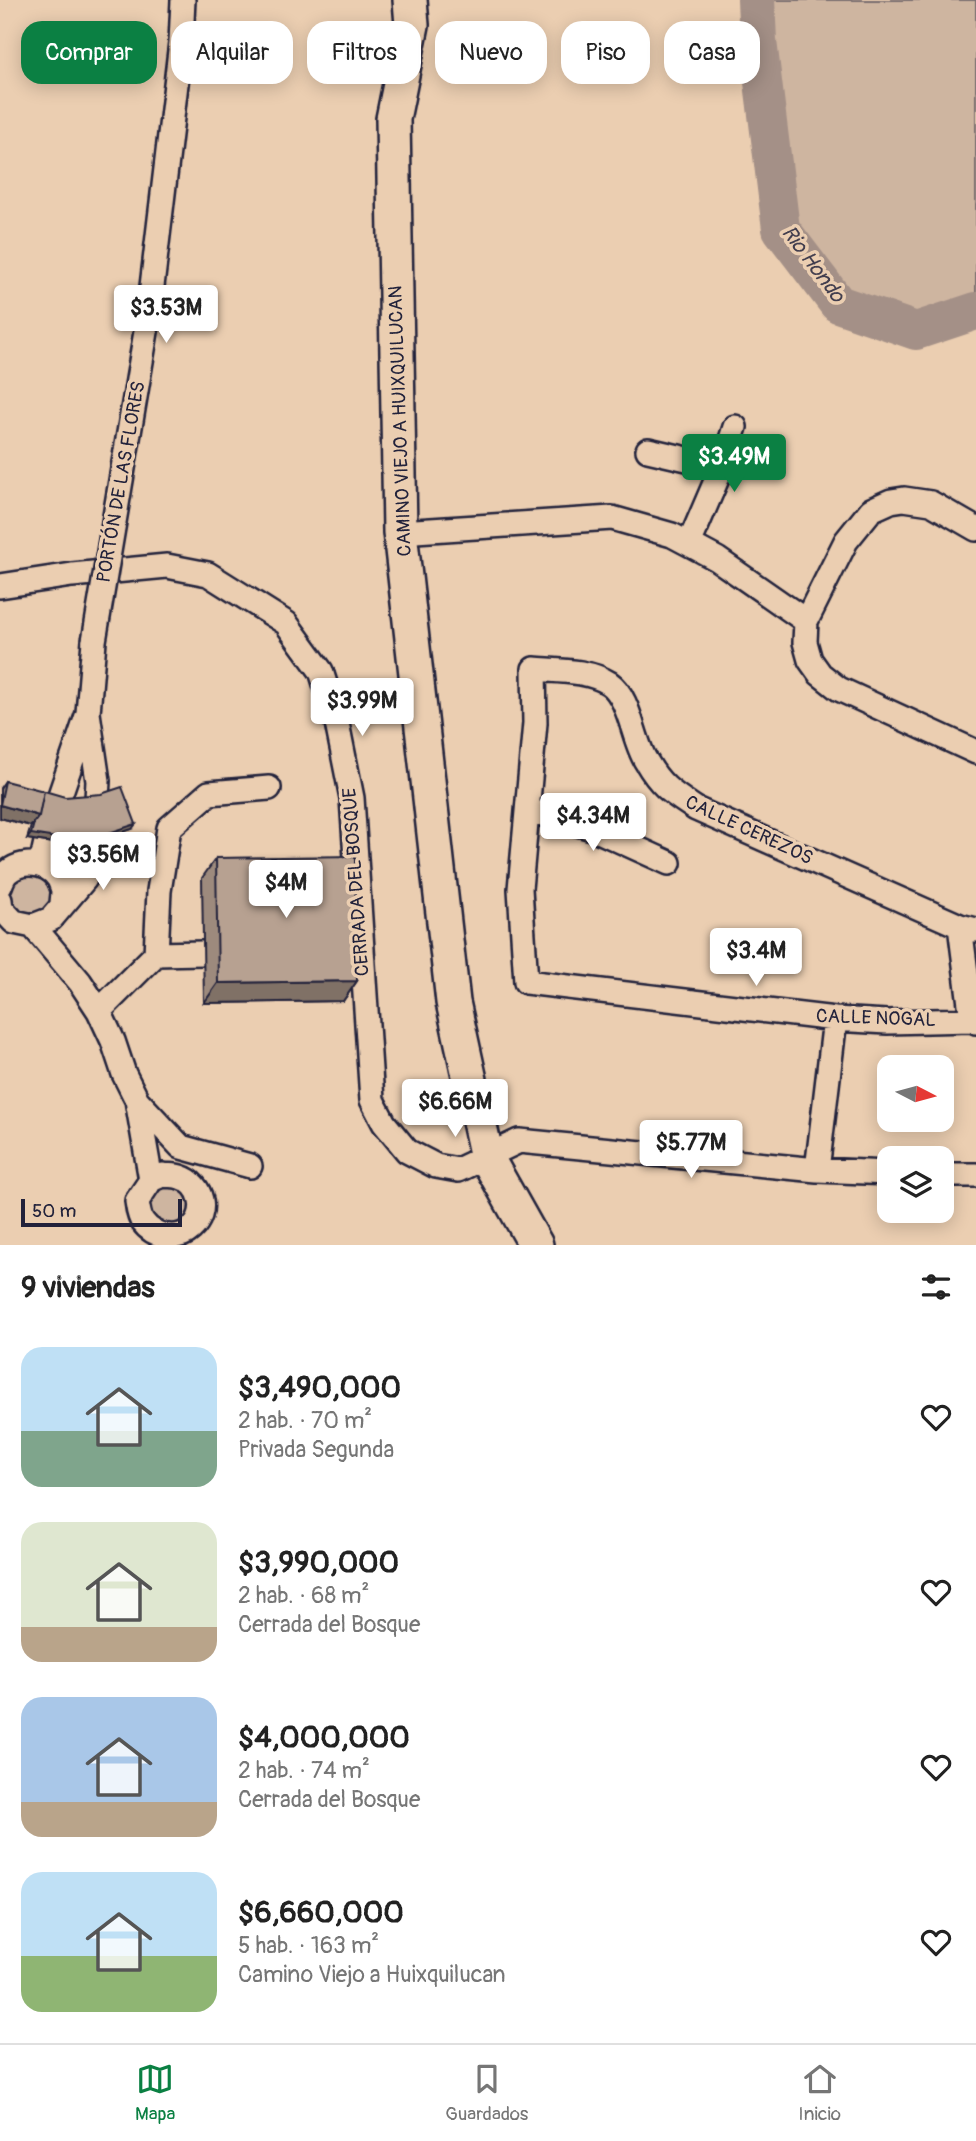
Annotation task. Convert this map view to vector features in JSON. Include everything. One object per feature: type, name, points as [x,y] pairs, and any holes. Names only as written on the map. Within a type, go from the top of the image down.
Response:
[{"type":"main road","name":"CAMINO VIEJO A HUIXQUILUCAN","points":[[410,0],[412,25],[393,119],[400,532],[453,1002],[487,1158],[536,1245]]},
{"type":"street","name":"PORTÓN DE LAS FLORES","points":[[97,799],[98,781],[89,713],[94,641],[148,320],[181,42],[183,0]]},
{"type":"street","points":[[689,544],[722,467],[735,428]]},
{"type":"street","points":[[648,450],[722,467]]},
{"type":"street","points":[[976,529],[931,503],[904,499],[891,501],[871,510],[846,541],[806,621],[805,642],[810,660],[820,674],[839,689],[976,752]]},
{"type":"street","points":[[400,532],[612,518],[672,535],[689,544],[717,559],[806,621]]},
{"type":"street","name":"CERRADA DEL BOSQUE","points":[[0,586],[72,575],[167,566],[208,574],[286,623],[321,671],[336,718],[352,798],[372,1100],[384,1123],[407,1151],[436,1166],[458,1170],[519,1141],[817,1170],[877,1172]]},
{"type":"street","name":"CALLE CEREZOS","points":[[528,810],[535,723],[534,669],[590,676],[611,684],[624,704],[644,759],[664,788],[696,809],[968,928]]},
{"type":"street","name":"PORTÓN DE LAS FLORES","points":[[58,801],[89,713]]},
{"type":"street","points":[[99,1010],[156,954],[159,891],[169,828],[209,793],[269,788]]},
{"type":"street","points":[[528,810],[592,828],[669,863]]},
{"type":"street","name":"CALLE NOGAL","points":[[528,810],[520,889],[526,982],[835,1019],[887,1022],[974,1021]]},
{"type":"street","points":[[46,842],[32,864],[7,873],[0,901],[15,922],[33,926],[51,919],[85,879],[96,841]]},
{"type":"street","points":[[0,862],[32,864],[55,873],[63,888],[62,904]]},
{"type":"street","points":[[33,926],[80,982],[99,1010],[137,1100],[151,1180]]},
{"type":"street","points":[[968,928],[974,1021]]},
{"type":"street","points":[[156,954],[203,953]]},
{"type":"street","points":[[817,1170],[835,1019]]},
{"type":"street","points":[[137,1100],[181,1147],[250,1166]]},
{"type":"street","points":[[954,1175],[976,1175]]},
{"type":"shaded area","points":[[769,0],[976,0],[976,298],[916,318],[846,294],[793,224],[771,40]]},
{"type":"shaded area","points":[[30,873],[45,879],[51,894],[45,909],[30,915],[15,909],[9,894],[15,879]]},
{"type":"shaded area","points":[[169,1185],[184,1191],[190,1206],[184,1221],[169,1227],[154,1221],[148,1206],[154,1191]]},
{"type":"building","points":[[5,781],[44,791],[39,816],[0,805]]},
{"type":"building","points":[[122,787],[136,824],[97,837],[56,838],[31,834],[39,816],[44,791],[41,790],[65,797],[101,794]]},
{"type":"building","points":[[355,856],[357,981],[218,983],[216,858]]},
{"type":"waterway","name":"Rio Hondo","points":[[756,0],[758,41],[781,229],[838,304],[916,331],[976,311]]}]
